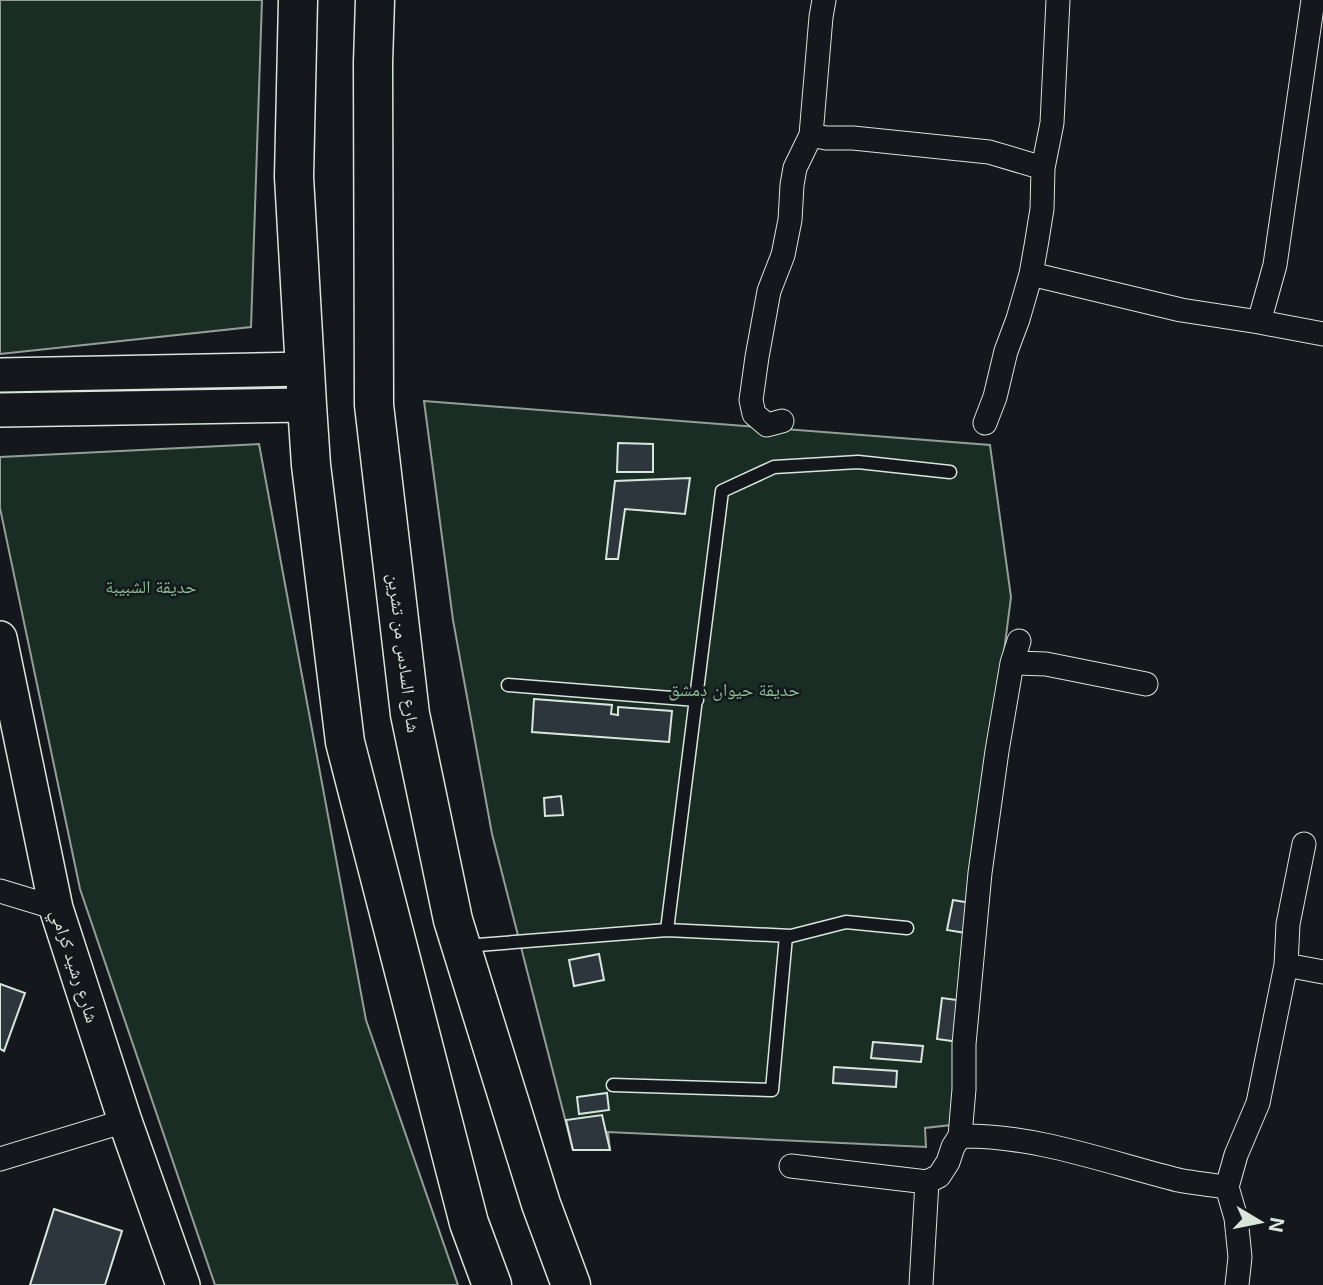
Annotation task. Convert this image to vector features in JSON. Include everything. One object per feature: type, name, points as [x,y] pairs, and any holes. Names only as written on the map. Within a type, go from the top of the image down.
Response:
[{"type":"highway","points":[[298,0],[294,177],[306,387],[311,465],[345,742],[469,1223],[492,1285]]},
{"type":"highway","name":"شارع السادس من تشرين","points":[[374,0],[374,405],[410,714],[453,920],[541,1205],[571,1285]]},
{"type":"main road","points":[[0,374],[306,387]]},
{"type":"main road","points":[[0,410],[306,387]]},
{"type":"main road","name":"شارع رشيد كرامي","points":[[0,638],[56,908],[125,1121],[183,1285]]},
{"type":"street","points":[[782,421],[767,425],[754,414],[751,400],[769,291],[783,254],[790,220],[795,168],[811,135],[824,0]]},
{"type":"street","points":[[985,423],[1031,274],[1042,209],[1043,168],[1052,123],[1058,0]]},
{"type":"street","points":[[1259,322],[1275,265],[1313,0]]},
{"type":"street","points":[[811,135],[989,152],[1043,168]]},
{"type":"street","points":[[1031,274],[1181,310],[1323,334]]},
{"type":"street","points":[[791,1166],[927,1182],[939,1176],[960,1136],[964,1044],[980,873],[997,751],[1015,652],[1046,664],[1146,684]]},
{"type":"street","points":[[1237,1285],[1240,1257],[1236,1218],[1227,1187],[1236,1155],[1258,1103],[1286,965],[1287,924],[1304,844]]},
{"type":"street","points":[[0,891],[56,908]]},
{"type":"street","points":[[1286,965],[1323,972]]},
{"type":"street","points":[[0,1159],[125,1121]]},
{"type":"street","points":[[960,1136],[989,1136],[1048,1145],[1181,1180],[1227,1187]]},
{"type":"street","points":[[921,1285],[927,1182]]},
{"type":"lane","points":[[667,930],[722,491],[774,467],[858,462],[950,472]]},
{"type":"lane","points":[[508,685],[697,700]]},
{"type":"lane","points":[[461,947],[667,930],[786,936],[846,922],[907,928]]},
{"type":"lane","points":[[613,1085],[772,1090],[786,936]]},
{"type":"green space","points":[[0,0],[262,0],[251,327],[0,354]]},
{"type":"green space","name":"حديقة حيوان دمشق","points":[[424,401],[990,445],[1011,597],[951,1125],[925,1128],[926,1147],[608,1132],[610,1150],[573,1150],[492,834],[453,620]]},
{"type":"green space","name":"حديقة الشبيبة","points":[[259,444],[366,1020],[458,1285],[215,1285],[80,889],[0,508],[0,457]]},
{"type":"building","points":[[618,443],[653,444],[653,472],[617,472]]},
{"type":"building","points":[[690,478],[685,514],[625,509],[618,559],[606,559],[615,481]]},
{"type":"building","points":[[534,699],[612,705],[611,714],[618,715],[618,707],[672,711],[669,742],[532,732]]},
{"type":"building","points":[[561,796],[563,815],[545,816],[544,798]]},
{"type":"building","points":[[953,900],[977,904],[972,934],[947,930]]},
{"type":"building","points":[[599,954],[604,980],[574,986],[569,960]]},
{"type":"building","points":[[0,984],[25,993],[4,1051],[0,1049]]},
{"type":"building","points":[[942,998],[964,1001],[959,1042],[937,1039]]},
{"type":"building","points":[[873,1042],[923,1046],[921,1062],[871,1058]]},
{"type":"building","points":[[834,1067],[897,1071],[896,1087],[833,1083]]},
{"type":"building","points":[[607,1093],[609,1110],[579,1114],[577,1097]]},
{"type":"building","points":[[602,1115],[610,1150],[573,1150],[566,1120]]},
{"type":"building","points":[[54,1209],[122,1231],[105,1285],[30,1285]]}]
